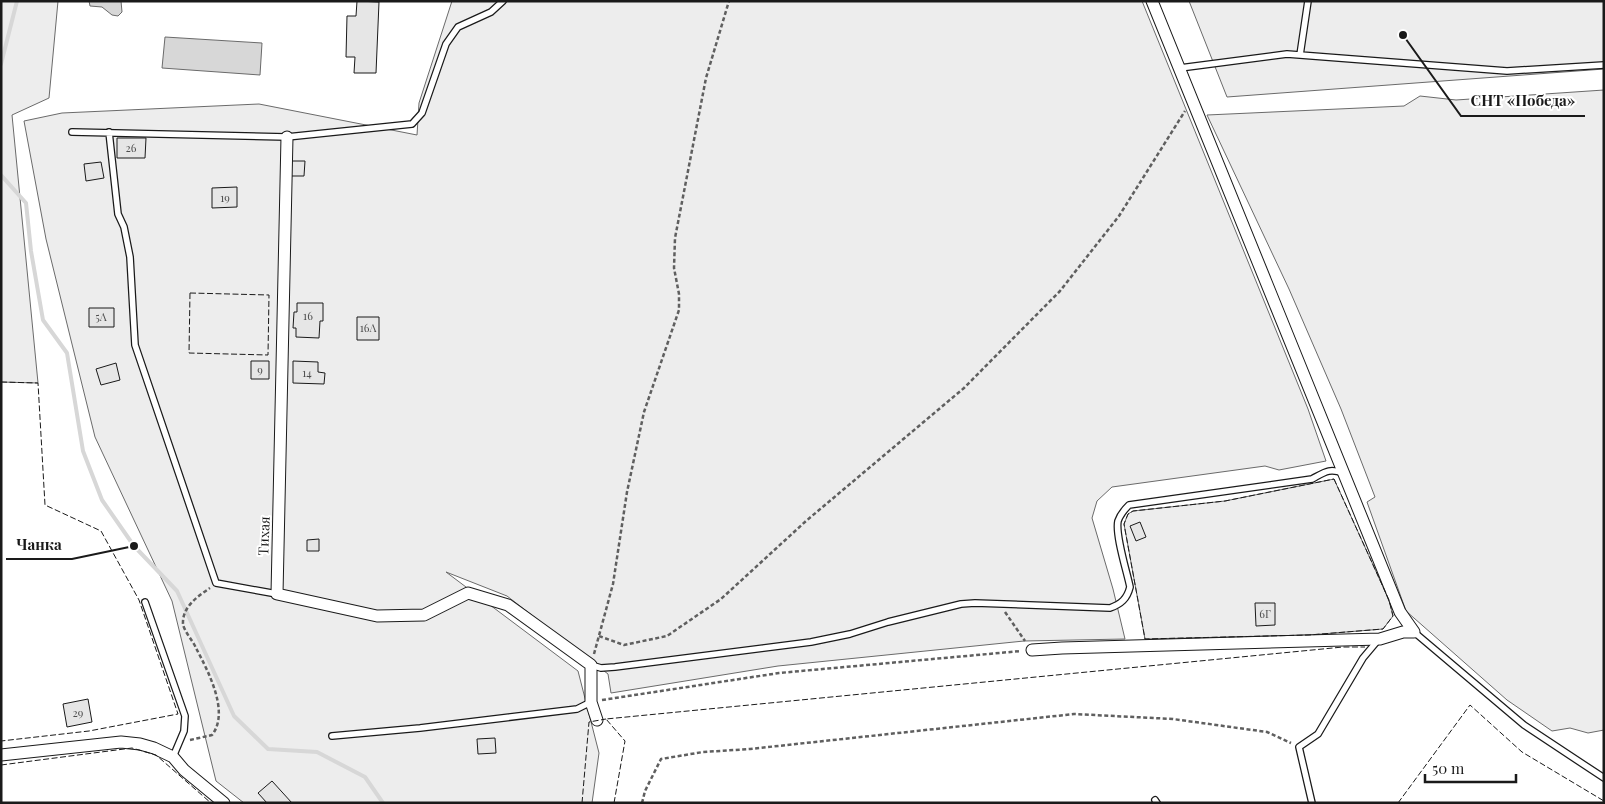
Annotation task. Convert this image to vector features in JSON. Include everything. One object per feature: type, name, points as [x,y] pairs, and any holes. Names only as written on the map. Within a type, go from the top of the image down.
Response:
[{"type":"street","points":[[1152,1],[1400,612],[1414,632]]},
{"type":"street","name":"Тихая","points":[[277,594],[287,137]]},
{"type":"street","points":[[277,594],[377,616],[424,615],[468,593],[508,605],[591,665],[591,702],[597,720]]},
{"type":"street","points":[[1032,650],[1380,639],[1403,632],[1414,632]]},
{"type":"street","points":[[1,755],[121,742],[140,744],[173,757],[184,770],[224,803]]},
{"type":"lane","points":[[72,132],[287,137],[412,124],[422,113],[446,44],[458,27],[490,12],[503,1]]},
{"type":"lane","points":[[1300,55],[1308,1]]},
{"type":"lane","points":[[1180,68],[1287,54],[1507,71],[1604,65]]},
{"type":"lane","points":[[109,132],[118,214],[124,227],[130,257],[135,345],[216,584],[277,594]]},
{"type":"lane","points":[[591,665],[600,668],[615,667],[811,642],[850,634],[888,622],[961,604],[1110,608],[1118,605],[1128,596],[1130,587],[1118,533],[1118,522],[1122,513],[1129,505],[1312,479],[1327,471],[1335,470],[1343,473]]},
{"type":"lane","points":[[146,602],[185,716],[184,731],[173,757]]},
{"type":"lane","points":[[1414,632],[1524,725],[1604,778]]},
{"type":"lane","points":[[1312,803],[1299,747],[1318,734],[1363,658],[1380,639]]},
{"type":"lane","points":[[332,736],[420,728],[577,709],[591,702]]},
{"type":"path","points":[[591,665],[613,584],[627,492],[644,412],[679,310],[679,294],[674,268],[675,238],[706,78],[729,1]]},
{"type":"path","points":[[599,636],[624,645],[667,636],[721,599],[806,521],[964,388],[1060,292],[1118,216],[1193,100]]},
{"type":"path","points":[[179,742],[212,735],[216,730],[219,706],[212,682],[183,625],[185,613],[193,601],[216,584]]},
{"type":"path","points":[[591,702],[779,672],[1032,650],[1000,604]]},
{"type":"path","points":[[642,803],[645,791],[661,759],[703,752],[750,749],[1074,714],[1173,719],[1267,732],[1299,747]]},
{"type":"shaded area","points":[[1,1],[58,1],[49,98],[12,115],[38,383],[1,382]]},
{"type":"shaded area","points":[[89,1],[121,1],[122,12],[118,16],[112,15],[102,7],[90,6]]},
{"type":"shaded area","points":[[452,1],[1142,1],[1308,409],[1326,461],[1279,470],[1265,466],[1112,487],[1097,501],[1092,518],[1113,589],[1125,639],[1024,641],[778,666],[611,693],[608,674],[507,596],[446,572],[578,671],[599,753],[592,803],[244,803],[216,781],[172,601],[95,437],[46,239],[24,121],[62,113],[259,104],[417,135],[419,103]]},
{"type":"shaded area","points":[[1189,1],[1604,1],[1604,69],[1227,97]]},
{"type":"shaded area","points":[[165,37],[262,43],[260,75],[162,68]]},
{"type":"shaded area","points":[[1604,90],[1604,730],[1588,733],[1570,728],[1552,731],[1507,700],[1406,611],[1367,502],[1375,497],[1341,409],[1289,289],[1207,115],[1404,106],[1420,96],[1456,100]]},
{"type":"shaded area","points":[[1334,479],[1389,600],[1393,616],[1383,629],[1309,635],[1145,639],[1124,524],[1128,514],[1133,511],[1225,501]]},
{"type":"building","points":[[357,1],[379,2],[376,73],[354,73],[355,57],[346,57],[347,16],[356,16]]},
{"type":"building","points":[[117,138],[146,138],[145,158],[117,158]]},
{"type":"building","points":[[290,161],[305,161],[304,176],[290,176]]},
{"type":"building","points":[[101,162],[104,178],[86,181],[84,164]]},
{"type":"building","points":[[237,187],[237,207],[212,208],[212,188]]},
{"type":"building","points":[[297,303],[323,303],[323,321],[320,321],[319,338],[296,337],[296,328],[293,328],[294,312],[297,312]]},
{"type":"building","points":[[89,308],[114,308],[114,327],[89,327]]},
{"type":"building","points":[[357,317],[379,317],[379,340],[357,340]]},
{"type":"building","points":[[251,361],[269,361],[269,379],[251,379]]},
{"type":"building","points":[[293,361],[318,362],[318,372],[325,373],[324,384],[293,383]]},
{"type":"building","points":[[116,363],[120,380],[101,385],[96,369]]},
{"type":"building","points":[[1140,522],[1146,537],[1136,541],[1130,526]]},
{"type":"building","points":[[319,539],[319,551],[307,551],[307,540]]},
{"type":"building","points":[[1255,603],[1275,603],[1275,625],[1256,626]]},
{"type":"building","points":[[88,699],[92,722],[67,727],[63,704]]},
{"type":"building","points":[[495,738],[496,753],[478,754],[477,739]]},
{"type":"building","points":[[272,781],[292,803],[267,803],[258,793]]},
{"type":"waterway","points":[[1,64],[17,1]]},
{"type":"waterway","points":[[1,175],[26,203],[31,251],[43,320],[67,353],[83,451],[102,500],[134,546],[177,591],[234,716],[268,749],[317,752],[365,777],[383,803]]},
{"type":"fence","points":[[190,293],[269,295],[268,355],[189,353],[190,293]]},
{"type":"fence","points":[[1,382],[38,383],[45,505],[101,531],[139,600],[178,714],[89,731],[1,741]]},
{"type":"fence","points":[[1334,479],[1389,600],[1393,616],[1383,629],[1309,635],[1145,639],[1124,524],[1128,514],[1133,511],[1225,501],[1334,479]]},
{"type":"fence","points":[[614,803],[625,741],[606,719],[1343,647],[1365,647]]},
{"type":"fence","points":[[1398,803],[1470,705],[1522,752],[1604,801]]},
{"type":"fence","points":[[582,803],[589,722],[606,719]]},
{"type":"fence","points":[[1,765],[132,748],[156,755],[211,803]]},
{"type":"place","name":"СНТ «Победа»","points":[[1403,35]]},
{"type":"place","name":"Чанка","points":[[134,546]]}]
